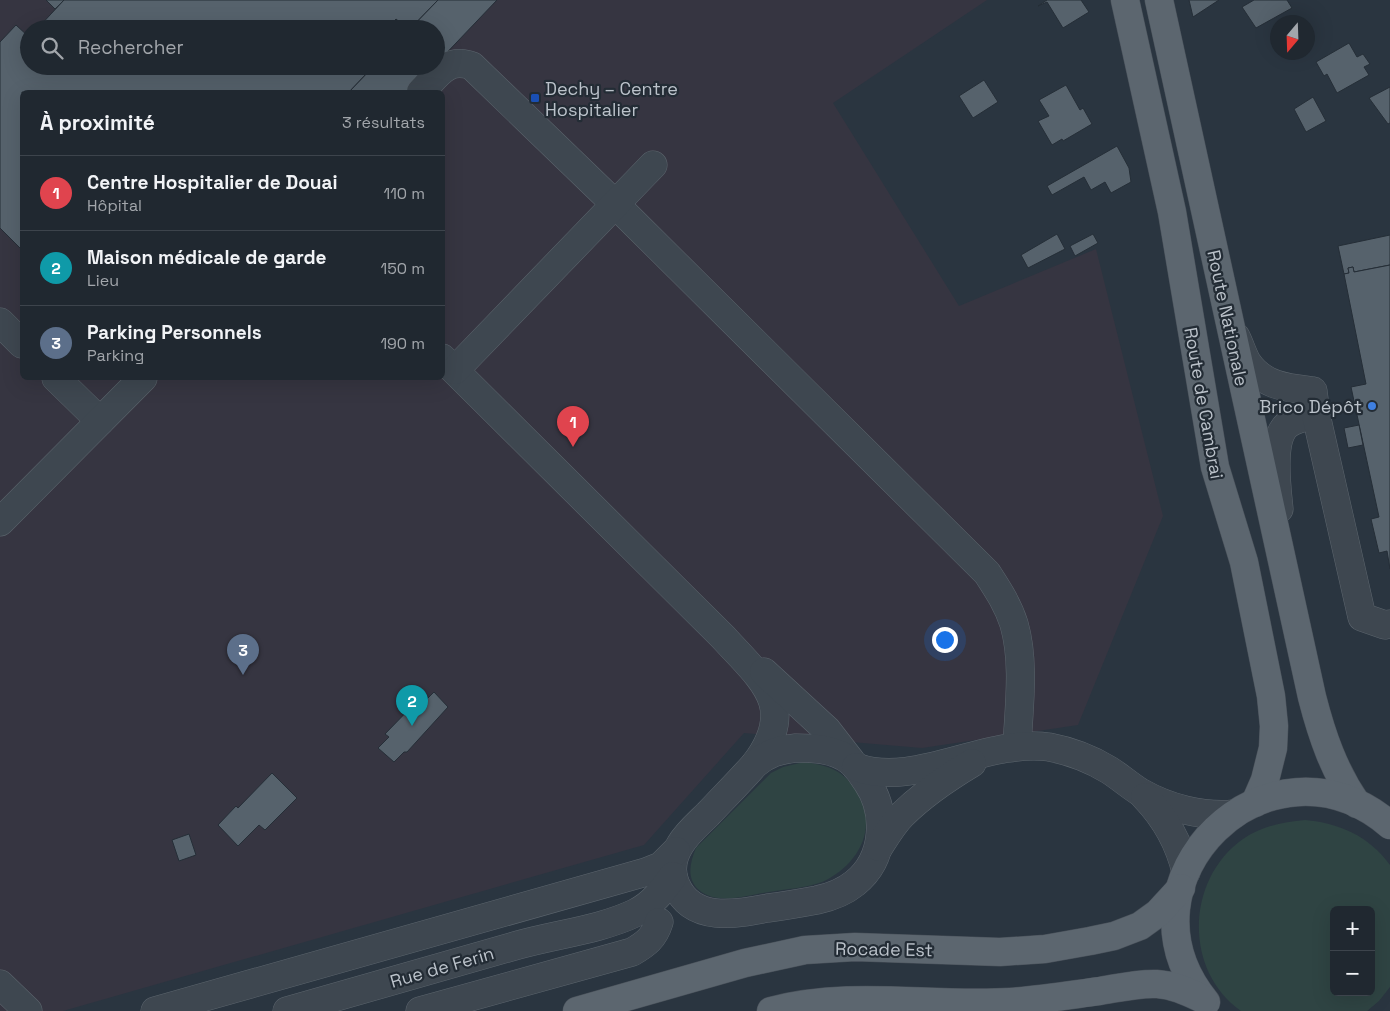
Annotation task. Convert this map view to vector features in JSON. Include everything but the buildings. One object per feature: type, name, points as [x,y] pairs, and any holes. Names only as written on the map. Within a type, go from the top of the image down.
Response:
[{"type":"main road","name":"Route de Cambrai","points":[[1125,0],[1172,212],[1214,467],[1244,562],[1271,696],[1274,726],[1273,748],[1267,774],[1245,808]]},
{"type":"main road","points":[[1131,27],[1162,10]]},
{"type":"main road","name":"Route Nationale","points":[[1162,10],[1312,697],[1324,739],[1340,778],[1357,804]]},
{"type":"main road","points":[[1163,170],[1194,161]]},
{"type":"main road","points":[[1209,1005],[1186,969],[1179,946],[1176,923],[1183,880],[1202,844],[1217,827],[1245,808],[1288,793],[1312,793],[1335,796],[1357,804],[1390,825]]},
{"type":"main road","name":"Rocade Est","points":[[577,1011],[745,963],[805,950],[855,947],[1000,952],[1044,949],[1114,936],[1140,926],[1158,913],[1183,880]]},
{"type":"main road","points":[[771,1011],[815,1003],[856,999],[887,999],[952,1004],[1011,1002],[1155,984],[1181,989],[1209,1005]]},
{"type":"street","points":[[445,68],[459,62],[472,66],[615,204],[987,574],[1002,596],[1013,623],[1017,637],[1020,689],[1005,749],[949,777],[922,797],[901,816],[861,877],[845,890],[828,897],[736,914],[708,912],[692,904],[682,896],[677,888],[675,864],[690,833],[755,764],[765,756],[778,750],[814,748],[832,751],[866,771],[879,773],[907,771],[1005,749],[1050,748],[1080,756],[1109,770],[1141,792],[1172,806],[1210,814],[1245,808]]},
{"type":"street","points":[[423,90],[438,75]]},
{"type":"street","points":[[653,165],[449,364],[723,637],[766,685],[773,700],[775,710],[774,729],[771,740],[755,764]]},
{"type":"street","points":[[1228,316],[1247,362],[1259,374],[1273,384],[1313,391],[1316,415],[1362,617],[1385,625],[1390,624]]},
{"type":"street","points":[[0,322],[20,342]]},
{"type":"street","points":[[58,380],[100,421]]},
{"type":"street","points":[[0,522],[141,380]]},
{"type":"street","points":[[1283,568],[1276,475],[1277,443],[1286,425],[1298,418],[1316,415]]},
{"type":"street","points":[[723,637],[774,680],[827,730],[853,764],[871,789],[878,806],[881,820],[877,850]]},
{"type":"street","points":[[1141,792],[1170,828],[1183,856],[1183,880]]},
{"type":"street","points":[[155,1011],[646,872],[660,866],[675,864]]},
{"type":"street","name":"Rue de Ferin","points":[[287,1011],[518,945],[598,926],[627,916],[646,906],[659,894],[675,864]]},
{"type":"street","name":"Rue de Ferin","points":[[598,926],[624,926],[658,922],[708,912]]},
{"type":"street","points":[[420,1011],[632,952],[654,936],[658,922]]},
{"type":"street","points":[[0,984],[28,1011]]},
{"type":"street","points":[[0,991],[10,1011]]},
{"type":"shaded area","points":[[0,0],[987,0],[833,103],[959,306],[1096,249],[1163,516],[1078,725],[922,748],[744,733],[644,845],[63,1011],[0,1011]]},
{"type":"green space","points":[[804,762],[824,766],[839,773],[852,784],[862,803],[866,815],[866,827],[863,839],[852,860],[833,876],[822,882],[803,887],[733,898],[715,897],[699,890],[692,881],[690,870],[696,848],[771,773],[783,767]]},
{"type":"green space","points":[[1305,820],[1330,824],[1341,828],[1373,846],[1390,865],[1390,987],[1379,1001],[1367,1011],[1241,1011],[1222,993],[1209,972],[1201,949],[1199,925],[1202,900],[1210,877],[1224,856],[1243,839],[1265,828],[1281,823]]},
{"type":"place","name":"Dechy – Centre Hospitalier","points":[[535,98]]},
{"type":"place","name":"Brico Dépôt","points":[[1372,406]]},
{"type":"place","name":"Centre Hospitalier de Douai","points":[[573,447]]},
{"type":"place","name":"Parking Personnels","points":[[243,675]]},
{"type":"place","name":"Maison médicale de garde","points":[[412,726]]}]
